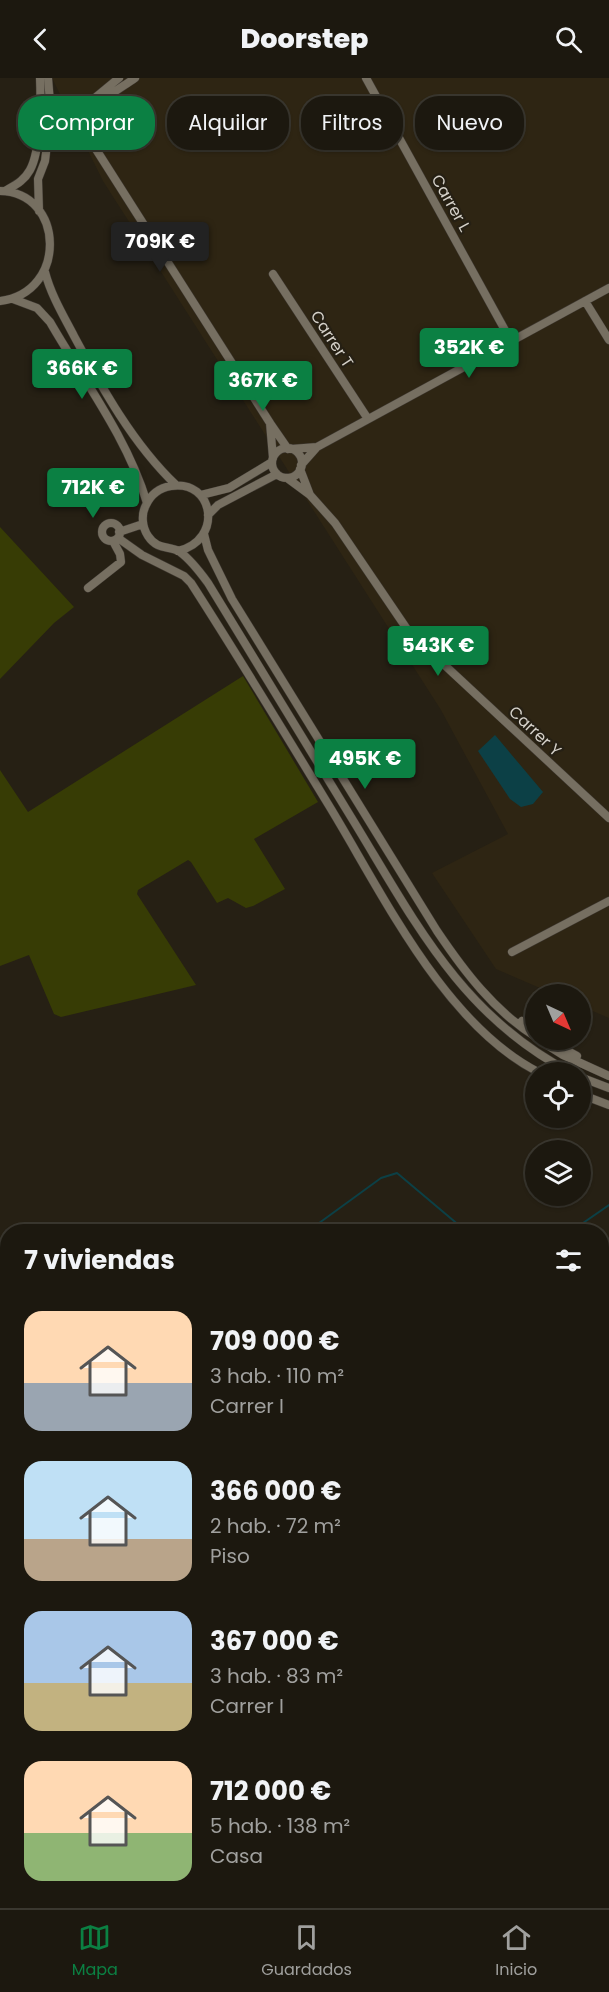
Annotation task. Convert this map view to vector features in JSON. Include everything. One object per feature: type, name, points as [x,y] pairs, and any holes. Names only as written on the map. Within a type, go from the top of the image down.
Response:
[{"type":"street","points":[[3,191],[21,182],[31,170],[37,142],[40,78]]},
{"type":"street","points":[[39,211],[38,179],[45,161],[48,136],[50,102],[48,78]]},
{"type":"street","points":[[95,96],[119,78]]},
{"type":"street","points":[[112,96],[135,78]]},
{"type":"street","name":"Carrer L","points":[[366,78],[511,341]]},
{"type":"street","points":[[97,150],[270,423],[290,449],[298,454],[301,467]]},
{"type":"street","points":[[0,301],[13,299],[32,289],[45,272],[51,252],[49,230],[39,211],[24,198],[3,191]]},
{"type":"street","points":[[45,272],[50,289],[88,362],[141,447],[154,464],[176,485]]},
{"type":"street","name":"Carrer T","points":[[273,274],[368,419]]},
{"type":"street","points":[[270,423],[272,460],[277,474],[287,478],[298,473],[317,447],[609,288]]},
{"type":"street","points":[[13,299],[37,308],[51,322],[123,443],[139,476],[147,502]]},
{"type":"street","points":[[585,301],[609,340]]},
{"type":"street","points":[[201,495],[230,488],[272,460],[278,452],[317,447]]},
{"type":"street","name":"Carrer Y","points":[[301,467],[310,495]]},
{"type":"street","points":[[208,515],[218,505],[277,474]]},
{"type":"street","name":"Carrer Y","points":[[287,478],[310,495],[335,523],[410,632],[609,818]]},
{"type":"street","points":[[176,485],[191,488],[201,495],[207,507],[209,523],[204,534],[189,548],[178,551],[167,550],[156,544],[148,535],[143,524],[147,502],[154,493],[163,487],[176,485]]},
{"type":"street","points":[[117,537],[143,524]]},
{"type":"street","points":[[204,534],[208,550],[232,599],[437,931],[465,973],[525,1028]]},
{"type":"street","points":[[88,588],[121,562],[117,537]]},
{"type":"street","points":[[117,537],[150,560],[184,576],[191,583],[423,961],[467,1018],[497,1044],[525,1063]]},
{"type":"street","points":[[178,551],[196,567],[208,583],[396,889],[451,973],[473,1000],[499,1025],[551,1062]]},
{"type":"street","points":[[512,952],[609,901]]},
{"type":"street","points":[[493,1001],[525,1023]]},
{"type":"street","points":[[555,1050],[609,1076]]},
{"type":"street","points":[[565,1050],[609,1070]]},
{"type":"street","points":[[591,1081],[609,1088]]},
{"type":"street","points":[[591,1098],[609,1105]]},
{"type":"shaded area","points":[[52,78],[609,78],[609,1018],[591,1010],[591,984],[531,984],[496,969],[432,873],[508,834],[441,710],[103,181],[88,150],[155,150],[155,96],[61,96]]},
{"type":"green space","points":[[0,527],[74,607],[54,623],[0,679]]},
{"type":"green space","points":[[243,676],[318,802],[254,839],[285,889],[246,908],[228,898],[217,903],[188,860],[138,890],[137,894],[196,985],[61,1017],[54,1014],[29,955],[0,966],[0,770],[28,812]]},
{"type":"water","points":[[495,735],[543,792],[533,804],[521,807],[510,799],[478,751]]},
{"type":"waterway","points":[[318,1224],[381,1178],[397,1173],[458,1224]]},
{"type":"waterway","points":[[582,1224],[609,1205]]}]
